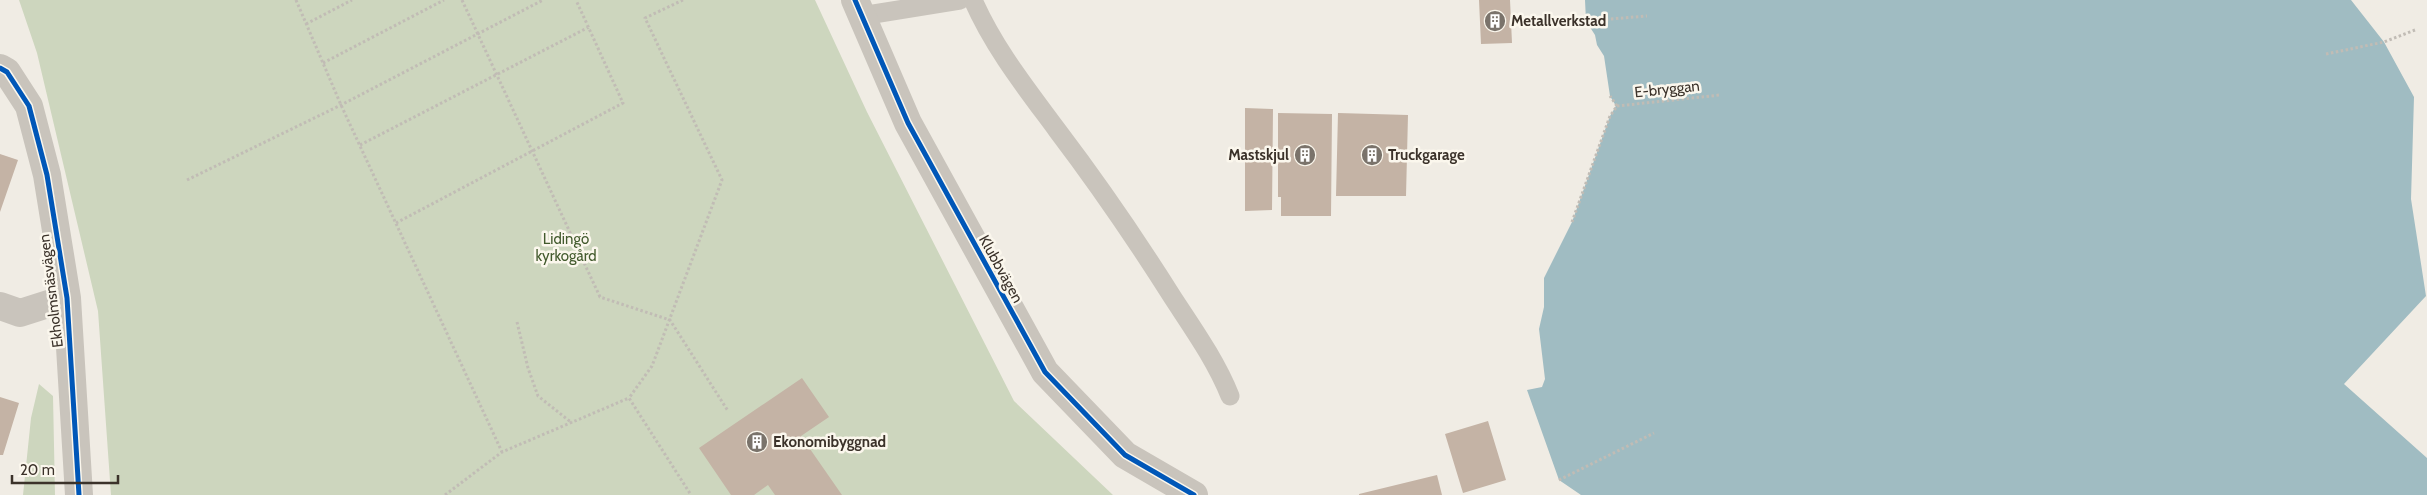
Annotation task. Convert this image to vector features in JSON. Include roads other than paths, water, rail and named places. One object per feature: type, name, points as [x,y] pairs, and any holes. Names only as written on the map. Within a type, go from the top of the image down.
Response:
[{"type":"street","name":"Klubbvägen","points":[[858,8],[908,123],[1045,372],[1125,455],[1194,495]]},
{"type":"street","name":"Ekholmsnäsvägen","points":[[0,68],[7,72],[30,106],[47,175],[67,298],[79,495]]},
{"type":"street","points":[[0,306],[20,313],[67,298]]},
{"type":"lane","points":[[858,8],[960,0]]},
{"type":"lane","points":[[973,0],[986,30],[1006,62],[1066,141],[1167,288],[1220,371],[1230,396]]},
{"type":"water","points":[[1585,0],[2351,0],[2384,42],[2414,97],[2411,199],[2426,296],[2344,384],[2427,458],[2427,495],[1581,495],[1559,480],[1527,390],[1542,387],[1545,379],[1539,329],[1544,307],[1544,278],[1572,222],[1610,116],[1616,106],[1610,96],[1604,56],[1597,45],[1595,35],[1586,21]]},
{"type":"place","name":"Metallverkstad","points":[[1495,21]]},
{"type":"place","name":"Mastskjul","points":[[1305,155]]},
{"type":"place","name":"Truckgarage","points":[[1372,155]]},
{"type":"place","name":"Ekonomibyggnad","points":[[757,442]]},
{"type":"park label","name":"Lidingö kyrkogård","points":[[566,248]]}]
